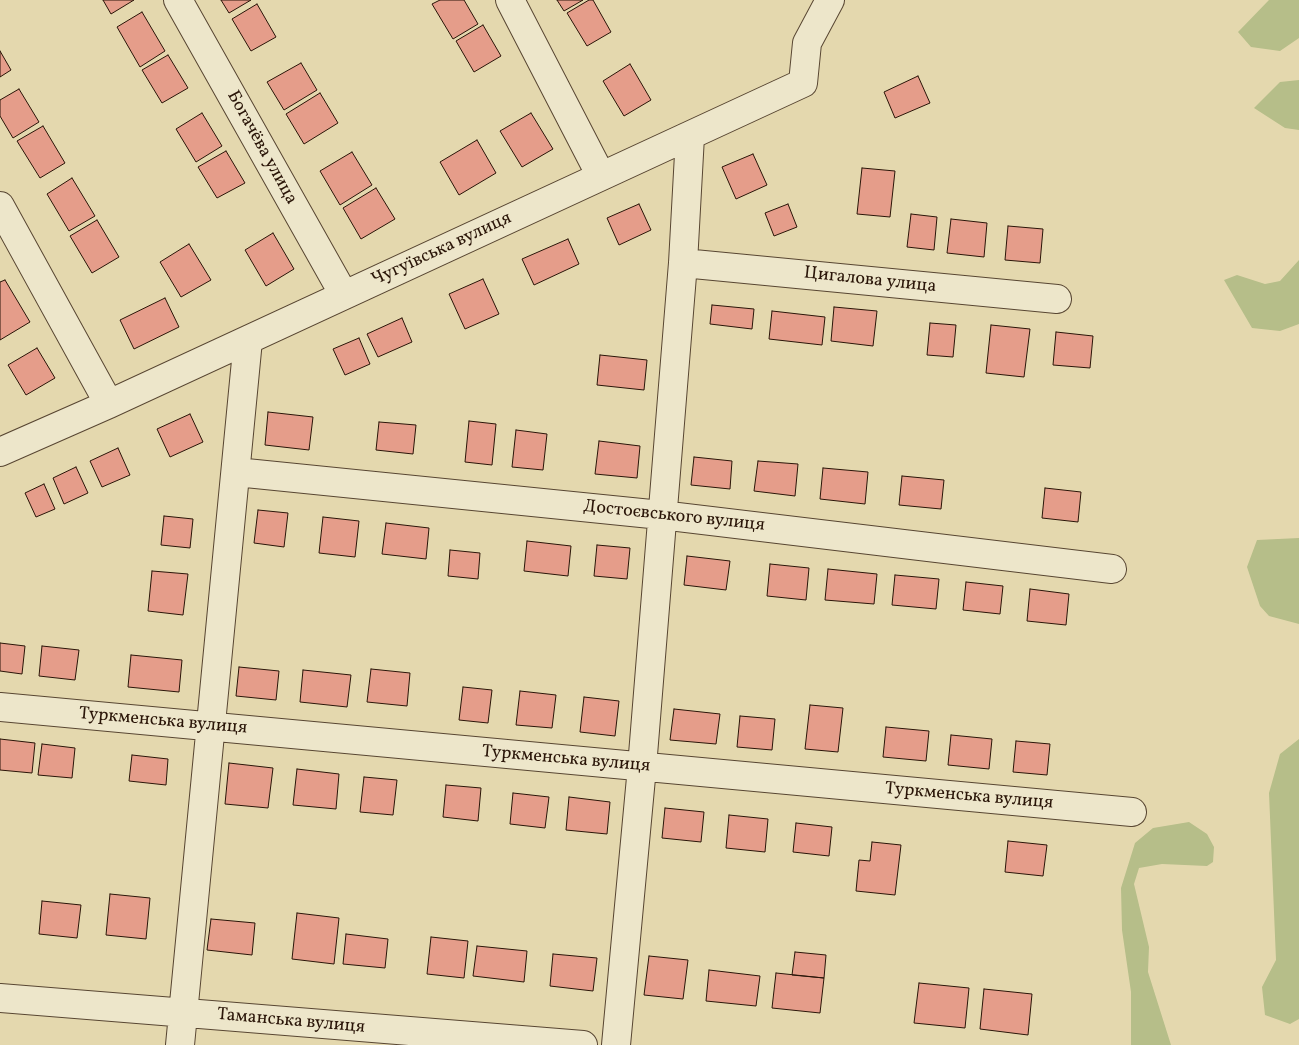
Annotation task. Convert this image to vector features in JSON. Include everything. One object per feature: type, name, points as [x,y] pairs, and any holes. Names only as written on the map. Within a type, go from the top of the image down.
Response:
[{"type":"street","name":"Богачёва улица","points":[[178,0],[344,295]]},
{"type":"street","points":[[510,0],[601,176]]},
{"type":"street","name":"Чугуївська вулиця","points":[[0,452],[248,340],[803,83],[807,43],[830,0]]},
{"type":"street","points":[[616,1045],[642,767],[683,263],[690,136]]},
{"type":"street","points":[[0,206],[108,404]]},
{"type":"street","name":"Цигалова улица","points":[[683,263],[1057,299]]},
{"type":"street","points":[[180,1045],[248,340]]},
{"type":"street","name":"Достоєвського вулиця","points":[[236,472],[661,515],[1112,569]]},
{"type":"street","name":"Туркменська вулиця","points":[[0,707],[1132,812]]},
{"type":"street","name":"Таманська вулиця","points":[[0,998],[583,1045]]},
{"type":"green space","points":[[1269,0],[1299,0],[1299,38],[1280,51],[1251,47],[1238,32]]},
{"type":"green space","points":[[1299,80],[1299,130],[1285,128],[1254,108],[1280,82]]},
{"type":"green space","points":[[1299,260],[1299,324],[1280,331],[1252,328],[1224,280],[1237,275],[1265,284],[1280,281]]},
{"type":"green space","points":[[1299,538],[1299,624],[1269,616],[1260,606],[1247,567],[1257,540]]},
{"type":"green space","points":[[1299,739],[1299,1019],[1290,1024],[1265,1015],[1262,987],[1276,960],[1269,793],[1280,754]]},
{"type":"green space","points":[[1189,822],[1207,834],[1214,847],[1213,862],[1207,866],[1162,864],[1139,868],[1134,884],[1149,947],[1148,972],[1171,1045],[1131,1045],[1131,992],[1122,930],[1121,888],[1135,843],[1153,828]]},
{"type":"building","points":[[103,0],[134,0],[111,14]]},
{"type":"building","points":[[221,0],[251,0],[229,13]]},
{"type":"building","points":[[440,0],[464,0],[478,24],[453,39],[432,4]]},
{"type":"building","points":[[557,0],[583,0],[564,11]]},
{"type":"building","points":[[589,0],[593,0],[611,32],[587,46],[567,13]]},
{"type":"building","points":[[257,4],[276,37],[251,51],[232,19]]},
{"type":"building","points":[[142,12],[165,51],[140,67],[117,27]]},
{"type":"building","points":[[483,25],[501,56],[474,72],[456,41]]},
{"type":"building","points":[[0,51],[11,70],[0,77]]},
{"type":"building","points":[[168,55],[188,88],[162,103],[142,70]]},
{"type":"building","points":[[301,63],[317,90],[284,110],[267,82]]},
{"type":"building","points":[[630,64],[651,100],[624,116],[603,81]]},
{"type":"building","points":[[918,76],[930,103],[895,118],[884,92]]},
{"type":"building","points":[[19,89],[39,122],[13,138],[0,116],[0,100]]},
{"type":"building","points":[[320,93],[338,123],[304,144],[286,114]]},
{"type":"building","points":[[202,113],[222,146],[196,162],[176,129]]},
{"type":"building","points":[[531,113],[553,149],[522,167],[500,131]]},
{"type":"building","points":[[43,126],[65,163],[40,178],[17,141]]},
{"type":"building","points":[[477,140],[496,173],[459,195],[440,162]]},
{"type":"building","points":[[226,151],[245,183],[217,198],[198,167]]},
{"type":"building","points":[[352,152],[372,185],[340,205],[320,171]]},
{"type":"building","points":[[753,154],[767,185],[736,199],[722,167]]},
{"type":"building","points":[[862,168],[895,171],[890,217],[857,214]]},
{"type":"building","points":[[72,178],[95,216],[69,231],[47,194]]},
{"type":"building","points":[[376,188],[395,219],[361,239],[343,208]]},
{"type":"building","points":[[639,204],[651,230],[619,245],[607,218]]},
{"type":"building","points":[[788,204],[797,227],[774,236],[765,213]]},
{"type":"building","points":[[911,214],[937,217],[934,250],[907,247]]},
{"type":"building","points":[[951,219],[987,223],[984,257],[947,253]]},
{"type":"building","points":[[97,220],[119,257],[92,273],[70,236]]},
{"type":"building","points":[[1008,226],[1043,229],[1040,263],[1005,260]]},
{"type":"building","points":[[273,233],[294,269],[266,286],[245,250]]},
{"type":"building","points":[[568,239],[579,264],[534,285],[522,259]]},
{"type":"building","points":[[189,244],[211,280],[181,297],[160,262]]},
{"type":"building","points":[[483,279],[499,314],[465,329],[449,294]]},
{"type":"building","points":[[5,280],[30,322],[0,340],[0,282]]},
{"type":"building","points":[[165,298],[179,327],[134,349],[120,320]]},
{"type":"building","points":[[712,305],[754,309],[752,329],[710,324]]},
{"type":"building","points":[[834,307],[877,311],[873,346],[831,341]]},
{"type":"building","points":[[772,311],[825,317],[822,345],[769,339]]},
{"type":"building","points":[[402,318],[412,342],[378,357],[367,334]]},
{"type":"building","points":[[930,323],[956,325],[953,357],[927,355]]},
{"type":"building","points":[[991,325],[1030,329],[1024,377],[986,373]]},
{"type":"building","points":[[1056,332],[1093,336],[1090,368],[1053,365]]},
{"type":"building","points":[[359,338],[370,364],[345,375],[333,349]]},
{"type":"building","points":[[37,348],[55,378],[26,395],[8,365]]},
{"type":"building","points":[[600,355],[647,360],[644,390],[597,385]]},
{"type":"building","points":[[268,412],[313,417],[309,450],[265,445]]},
{"type":"building","points":[[190,414],[203,442],[170,457],[157,429]]},
{"type":"building","points":[[469,421],[496,424],[492,465],[465,462]]},
{"type":"building","points":[[379,422],[416,425],[413,454],[376,450]]},
{"type":"building","points":[[516,430],[547,434],[543,470],[512,467]]},
{"type":"building","points":[[599,441],[640,446],[637,478],[595,474]]},
{"type":"building","points":[[118,448],[130,475],[102,487],[90,461]]},
{"type":"building","points":[[694,457],[732,461],[730,489],[691,485]]},
{"type":"building","points":[[758,461],[798,464],[795,496],[754,491]]},
{"type":"building","points":[[76,467],[88,493],[64,504],[53,478]]},
{"type":"building","points":[[823,468],[868,472],[865,504],[820,499]]},
{"type":"building","points":[[902,476],[944,480],[941,509],[899,505]]},
{"type":"building","points":[[44,484],[55,509],[36,517],[25,493]]},
{"type":"building","points":[[1045,488],[1081,492],[1078,522],[1042,518]]},
{"type":"building","points":[[258,510],[288,513],[284,547],[254,543]]},
{"type":"building","points":[[164,516],[193,519],[190,548],[161,545]]},
{"type":"building","points":[[323,517],[359,521],[355,557],[319,553]]},
{"type":"building","points":[[386,523],[429,528],[426,559],[382,554]]},
{"type":"building","points":[[527,541],[571,546],[568,576],[524,571]]},
{"type":"building","points":[[597,545],[630,548],[627,579],[594,576]]},
{"type":"building","points":[[450,550],[480,553],[478,579],[448,576]]},
{"type":"building","points":[[687,556],[730,561],[726,590],[684,585]]},
{"type":"building","points":[[770,564],[809,568],[806,600],[767,596]]},
{"type":"building","points":[[828,569],[877,574],[874,604],[825,600]]},
{"type":"building","points":[[152,571],[188,574],[183,615],[148,611]]},
{"type":"building","points":[[895,575],[939,579],[936,609],[892,605]]},
{"type":"building","points":[[966,582],[1003,586],[1000,614],[963,610]]},
{"type":"building","points":[[1030,589],[1069,594],[1066,625],[1027,621]]},
{"type":"building","points":[[0,643],[25,646],[22,674],[0,671]]},
{"type":"building","points":[[42,646],[79,650],[75,680],[39,676]]},
{"type":"building","points":[[131,655],[182,660],[179,692],[128,687]]},
{"type":"building","points":[[239,667],[279,671],[276,700],[236,696]]},
{"type":"building","points":[[371,669],[410,673],[407,706],[367,702]]},
{"type":"building","points":[[303,670],[351,675],[347,707],[300,702]]},
{"type":"building","points":[[463,687],[492,690],[488,723],[459,720]]},
{"type":"building","points":[[520,691],[556,695],[552,728],[516,725]]},
{"type":"building","points":[[584,697],[619,701],[615,736],[580,732]]},
{"type":"building","points":[[810,705],[843,708],[838,752],[805,749]]},
{"type":"building","points":[[674,709],[720,714],[716,744],[670,740]]},
{"type":"building","points":[[740,716],[775,719],[772,750],[737,747]]},
{"type":"building","points":[[886,727],[929,731],[926,761],[883,757]]},
{"type":"building","points":[[951,735],[992,739],[989,769],[948,765]]},
{"type":"building","points":[[0,739],[35,743],[32,773],[0,770]]},
{"type":"building","points":[[1016,741],[1050,744],[1047,775],[1013,772]]},
{"type":"building","points":[[42,744],[75,748],[72,778],[38,775]]},
{"type":"building","points":[[132,755],[168,759],[166,785],[129,781]]},
{"type":"building","points":[[229,763],[273,768],[268,808],[225,804]]},
{"type":"building","points":[[297,769],[339,774],[336,809],[293,805]]},
{"type":"building","points":[[364,777],[397,780],[393,815],[360,812]]},
{"type":"building","points":[[446,785],[481,788],[478,821],[443,817]]},
{"type":"building","points":[[513,793],[549,797],[545,828],[510,824]]},
{"type":"building","points":[[569,797],[610,802],[607,834],[566,830]]},
{"type":"building","points":[[665,808],[704,812],[701,842],[662,838]]},
{"type":"building","points":[[729,815],[768,819],[765,852],[726,848]]},
{"type":"building","points":[[796,823],[832,827],[829,856],[793,852]]},
{"type":"building","points":[[1008,841],[1047,845],[1043,876],[1005,872]]},
{"type":"building","points":[[872,842],[901,845],[895,895],[856,891],[859,860],[870,861]]},
{"type":"building","points":[[110,894],[150,898],[146,939],[106,935]]},
{"type":"building","points":[[42,901],[81,905],[77,938],[39,934]]},
{"type":"building","points":[[297,913],[339,918],[334,964],[292,959]]},
{"type":"building","points":[[211,919],[255,923],[252,955],[207,950]]},
{"type":"building","points":[[346,934],[388,939],[385,968],[343,964]]},
{"type":"building","points":[[431,937],[468,941],[464,978],[427,974]]},
{"type":"building","points":[[477,946],[527,951],[524,982],[473,976]]},
{"type":"building","points":[[795,952],[826,955],[824,978],[792,975]]},
{"type":"building","points":[[553,954],[597,958],[593,991],[550,986]]},
{"type":"building","points":[[649,956],[688,960],[683,999],[644,995]]},
{"type":"building","points":[[709,970],[760,976],[756,1006],[706,1001]]},
{"type":"building","points":[[776,973],[824,978],[820,1013],[772,1008]]},
{"type":"building","points":[[919,983],[969,988],[965,1028],[914,1023]]},
{"type":"building","points":[[984,989],[1032,994],[1028,1035],[980,1029]]}]
